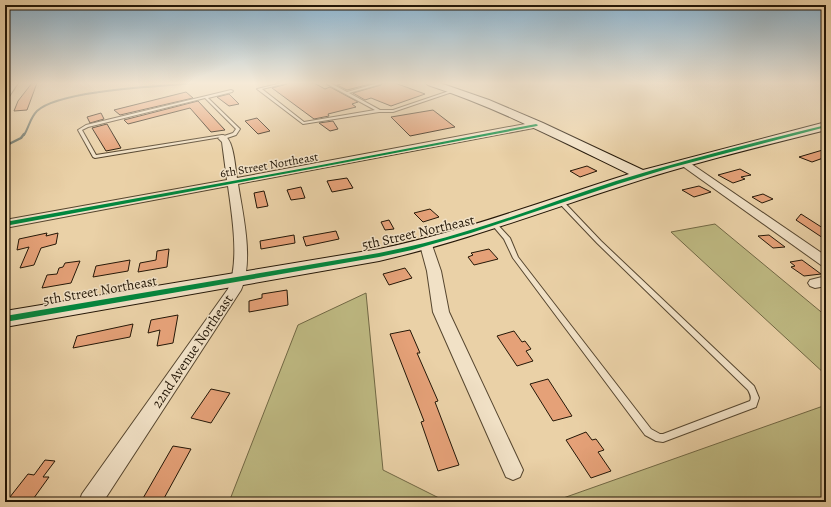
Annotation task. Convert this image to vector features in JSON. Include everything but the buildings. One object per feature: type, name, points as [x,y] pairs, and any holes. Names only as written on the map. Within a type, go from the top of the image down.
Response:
[{"type":"street","points":[[496,107],[642,175]]},
{"type":"street","name":"6th Street Northeast","points":[[5,224],[232,183],[536,125]]},
{"type":"street","name":"5th Street Northeast","points":[[5,319],[386,254],[426,245],[495,225],[642,175],[826,126]]},
{"type":"street","name":"22nd Avenue Northeast","points":[[90,502],[234,290],[239,279],[240,232],[226,141],[223,138]]},
{"type":"street","points":[[684,163],[826,262]]},
{"type":"street","points":[[426,245],[434,271],[440,312],[513,470]]},
{"type":"lane","points":[[166,107],[87,126],[80,130],[95,157],[222,136],[223,138],[238,132],[238,129],[215,107]]},
{"type":"lane","points":[[281,107],[303,123],[379,111],[393,111],[406,107]]},
{"type":"lane","points":[[371,107],[379,111]]},
{"type":"lane","points":[[495,225],[507,238],[515,257],[648,432],[653,436],[663,438],[753,404],[755,401],[755,396],[751,388],[599,242],[561,202]]},
{"type":"shaded area","points":[[715,224],[826,316],[826,375],[671,232]]},
{"type":"shaded area","points":[[366,293],[383,470],[447,502],[229,502],[298,325]]},
{"type":"shaded area","points":[[826,405],[826,502],[552,502]]},
{"type":"waterway","points":[[24,135],[37,111],[44,107]]},
{"type":"waterway","points":[[5,146],[21,138],[24,134]]},
{"type":"cycle path","points":[[5,224],[536,125]]},
{"type":"cycle path","points":[[5,319],[379,255],[440,241],[668,167],[826,126]]}]
